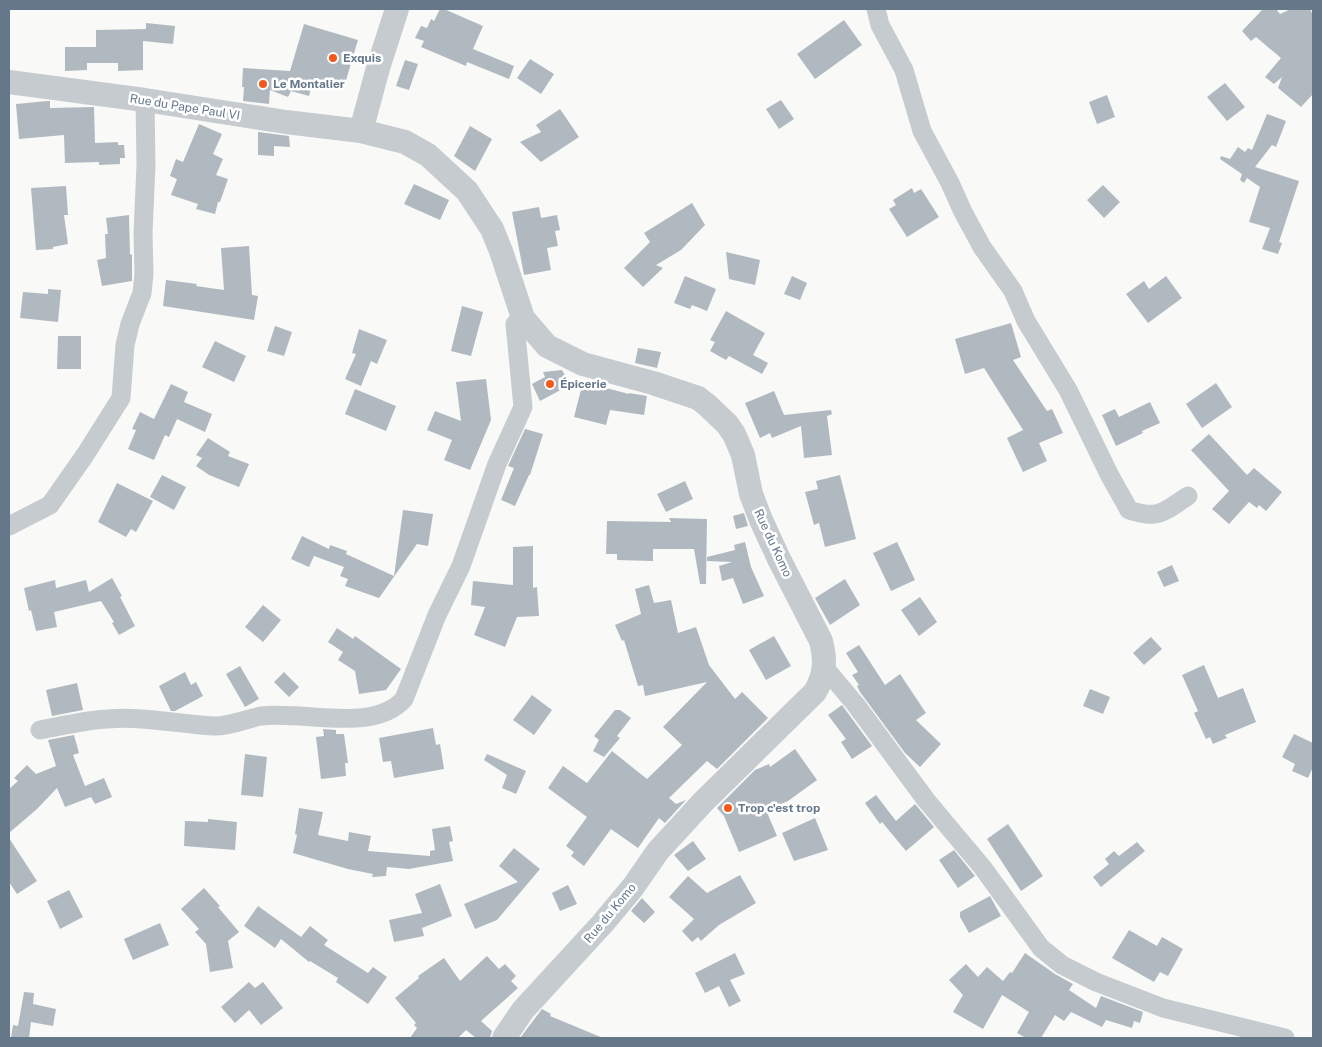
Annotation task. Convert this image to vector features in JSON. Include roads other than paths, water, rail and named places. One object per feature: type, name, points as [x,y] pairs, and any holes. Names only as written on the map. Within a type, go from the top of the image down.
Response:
[{"type":"street","points":[[361,131],[378,68],[397,9]]},
{"type":"street","points":[[876,9],[880,25],[904,70],[922,131],[982,247],[1013,291],[1026,321],[1068,390],[1110,476],[1129,510],[1141,514],[1157,515],[1188,496]]},
{"type":"street","name":"Rue du Pape Paul VI","points":[[9,82],[361,131]]},
{"type":"street","points":[[9,526],[50,505],[85,455],[121,398],[125,345],[130,324],[142,293],[144,274],[145,100]]},
{"type":"street","name":"Rue du Komo","points":[[361,131],[405,142],[413,146],[428,155],[468,191],[492,229],[505,260],[524,318],[547,346],[584,364],[682,392],[707,405],[727,424],[734,434],[743,455],[751,494],[761,520],[778,559],[821,641],[824,651],[825,668],[820,684],[814,692],[703,802],[665,844],[603,923],[523,1010],[504,1038]]},
{"type":"street","points":[[40,730],[107,719],[143,718],[216,726],[263,716],[358,718],[375,716],[399,706],[404,699],[437,615],[461,566],[497,464],[523,407],[516,324],[524,318]]},
{"type":"street","points":[[825,668],[856,705],[926,800],[983,868],[1042,948],[1062,965],[1096,982],[1163,1008],[1285,1038]]},
{"type":"place","name":"Exquis","points":[[333,58]]},
{"type":"place","name":"Le Montalier","points":[[263,84]]},
{"type":"place","name":"Épicerie","points":[[550,384]]},
{"type":"place","name":"Trop c'est trop","points":[[728,808]]}]
